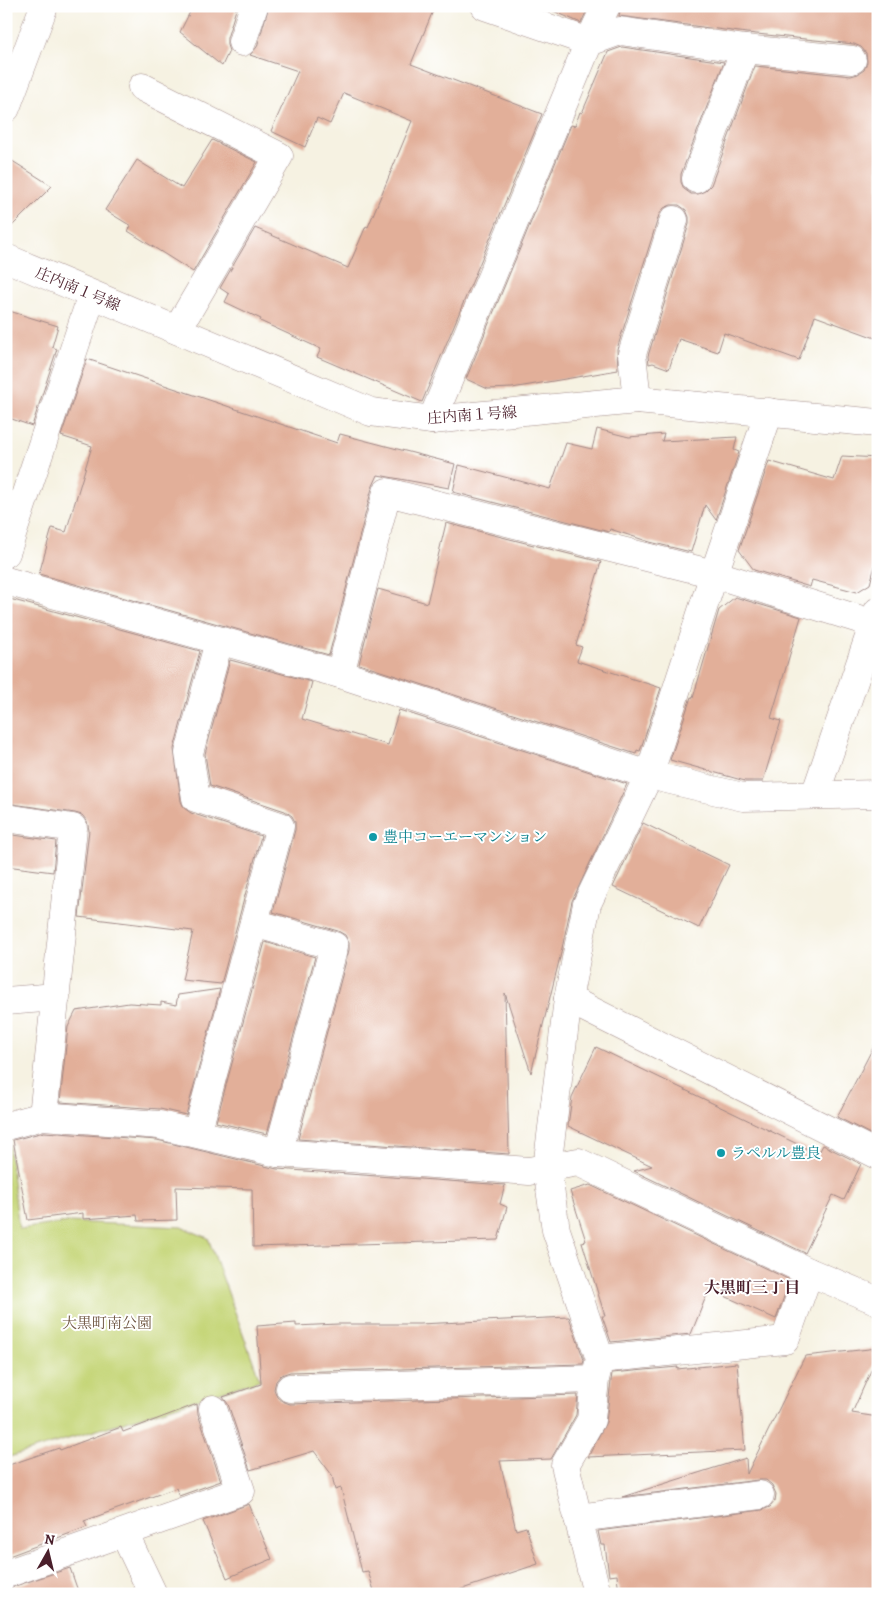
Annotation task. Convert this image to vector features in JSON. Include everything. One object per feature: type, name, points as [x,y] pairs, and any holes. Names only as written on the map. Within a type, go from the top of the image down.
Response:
[{"type":"street","points":[[6,108],[44,6]]},
{"type":"street","points":[[242,42],[254,6]]},
{"type":"street","points":[[485,6],[589,42],[620,31],[745,49],[852,60]]},
{"type":"street","points":[[432,420],[589,42],[606,6]]},
{"type":"street","points":[[696,179],[745,49]]},
{"type":"street","points":[[142,87],[279,156],[177,330]]},
{"type":"street","points":[[637,400],[632,354],[674,220]]},
{"type":"street","name":"庄内南１号線","points":[[6,258],[371,412],[432,420],[637,400],[878,423]]},
{"type":"street","points":[[6,553],[92,295]]},
{"type":"street","points":[[597,1594],[564,1465],[592,1420],[597,1369],[556,1230],[547,1168],[568,999],[587,904],[649,775],[714,574],[770,412]]},
{"type":"street","points":[[340,674],[388,492],[714,574],[876,619],[814,795]]},
{"type":"street","points":[[6,581],[340,674],[649,775],[743,797],[878,794]]},
{"type":"street","points":[[197,1133],[280,826],[196,798],[189,753],[219,641]]},
{"type":"street","points":[[6,818],[73,828],[43,1116]]},
{"type":"street","points":[[254,923],[334,946],[278,1153]]},
{"type":"street","points":[[6,1001],[56,997]]},
{"type":"street","points":[[568,999],[878,1155]]},
{"type":"street","points":[[6,1126],[43,1116],[159,1125],[278,1153],[529,1171],[578,1162],[809,1272],[878,1301]]},
{"type":"street","points":[[290,1388],[597,1369],[785,1340],[809,1272]]},
{"type":"street","points":[[6,1574],[242,1491],[213,1409]]},
{"type":"street","points":[[578,1518],[760,1495]]},
{"type":"street","points":[[124,1532],[153,1594]]},
{"type":"green space","name":"大黒町南公園","points":[[8,1139],[19,1229],[70,1222],[182,1227],[208,1238],[260,1380],[6,1458],[6,1140]]},
{"type":"building","points":[[193,6],[237,6],[227,38],[229,51],[222,66],[180,32]]},
{"type":"building","points":[[269,6],[435,6],[411,64],[542,114],[422,402],[317,357],[321,349],[260,321],[261,319],[225,302],[229,294],[220,288],[255,228],[348,268],[366,226],[368,227],[412,121],[344,93],[330,124],[317,118],[305,147],[271,131],[298,71],[250,55],[257,47]]},
{"type":"building","points":[[542,6],[589,6],[581,23]]},
{"type":"building","points":[[621,6],[878,6],[878,339],[815,316],[799,360],[724,333],[718,352],[679,339],[669,369],[653,363],[649,364],[648,356],[689,224],[686,210],[679,205],[671,205],[664,208],[659,215],[617,349],[618,370],[512,388],[488,389],[466,379],[571,125],[575,126],[580,112],[582,113],[608,52],[622,47],[724,62],[681,174],[681,182],[684,189],[691,194],[705,191],[711,185],[755,66],[851,76],[864,70],[867,62],[866,53],[861,47],[854,44],[747,33],[619,16]]},
{"type":"building","points":[[212,140],[257,162],[193,272],[128,231],[131,226],[105,210],[137,160],[182,188]]},
{"type":"building","points":[[6,157],[52,186],[6,232]]},
{"type":"building","points":[[6,310],[58,326],[52,347],[57,349],[32,426],[6,417]]},
{"type":"building","points":[[87,359],[337,443],[340,434],[455,464],[449,488],[378,475],[372,488],[329,655],[39,574],[52,528],[66,532],[92,446],[61,436]]},
{"type":"building","points":[[597,429],[629,437],[664,434],[662,441],[737,437],[734,450],[739,452],[716,520],[705,505],[691,552],[650,542],[610,529],[609,532],[453,492],[459,465],[550,489],[566,443],[592,449]]},
{"type":"building","points":[[842,456],[878,458],[878,555],[870,584],[857,592],[812,580],[810,587],[754,570],[739,550],[769,461],[834,480]]},
{"type":"building","points":[[446,523],[601,562],[576,645],[582,647],[577,661],[661,688],[640,751],[637,750],[636,754],[359,664],[378,589],[427,603]]},
{"type":"building","points":[[735,597],[801,617],[771,718],[781,721],[763,781],[745,781],[670,760],[691,697],[693,698],[719,610]]},
{"type":"building","points":[[6,598],[200,651],[174,749],[181,801],[184,808],[191,813],[261,836],[221,984],[182,980],[193,931],[79,917],[89,830],[87,821],[82,815],[75,813],[6,803]]},
{"type":"building","points":[[230,660],[312,682],[302,719],[388,745],[399,710],[627,784],[572,901],[531,1073],[505,993],[509,1154],[298,1139],[349,950],[349,943],[345,935],[338,931],[273,912],[295,830],[295,822],[292,816],[285,811],[210,786],[205,754]]},
{"type":"building","points":[[643,823],[729,865],[699,928],[613,887]]},
{"type":"building","points":[[6,834],[56,841],[53,872],[6,866]]},
{"type":"building","points":[[265,942],[315,957],[267,1134],[216,1122]]},
{"type":"building","points":[[220,989],[186,1115],[160,1109],[60,1102],[68,1027],[76,1011],[129,1003],[161,1005],[161,1002],[176,1005],[178,995]]},
{"type":"building","points":[[878,1038],[878,1128],[874,1136],[837,1117]]},
{"type":"building","name":"ラペルル豊良","points":[[596,1047],[818,1154],[823,1145],[861,1164],[844,1200],[833,1195],[805,1253],[634,1171],[652,1166],[568,1126],[572,1097]]},
{"type":"building","points":[[44,1132],[157,1140],[277,1169],[505,1185],[500,1204],[507,1207],[498,1240],[253,1247],[252,1189],[176,1187],[177,1220],[138,1221],[137,1215],[83,1219],[83,1213],[28,1220],[13,1140]]},
{"type":"building","points":[[590,1185],[790,1280],[776,1319],[709,1289],[691,1334],[611,1342],[582,1242],[586,1241],[570,1191]]},
{"type":"building","points":[[569,1317],[584,1360],[583,1364],[290,1372],[281,1375],[276,1381],[274,1389],[277,1397],[290,1404],[578,1395],[576,1415],[551,1459],[500,1461],[516,1530],[526,1527],[538,1564],[447,1594],[375,1594],[368,1571],[362,1572],[341,1488],[335,1490],[332,1475],[314,1451],[250,1470],[228,1404],[223,1397],[261,1384],[257,1326],[296,1323],[296,1326],[419,1324]]},
{"type":"building","points":[[878,1348],[878,1355],[852,1413],[878,1417],[878,1594],[619,1594],[617,1575],[609,1576],[605,1545],[601,1545],[598,1531],[762,1510],[770,1507],[775,1501],[776,1494],[772,1485],[766,1480],[758,1480],[622,1497],[746,1458],[747,1474],[805,1356]]},
{"type":"building","points":[[737,1363],[745,1450],[588,1457],[606,1422],[612,1373]]},
{"type":"building","points":[[197,1404],[198,1414],[221,1481],[179,1496],[176,1488],[84,1521],[87,1527],[6,1557],[6,1466],[59,1448],[60,1450],[121,1427],[123,1432]]},
{"type":"building","points":[[249,1504],[272,1559],[227,1578],[203,1521]]},
{"type":"building","points":[[70,1568],[79,1594],[6,1594],[6,1589]]},
{"type":"place","name":"豊中コーエーマンション","points":[[373,837]]},
{"type":"place","name":"ラペルル豊良","points":[[721,1153]]},
{"type":"district","name":"大黒町三丁目","points":[[752,1287]]}]
